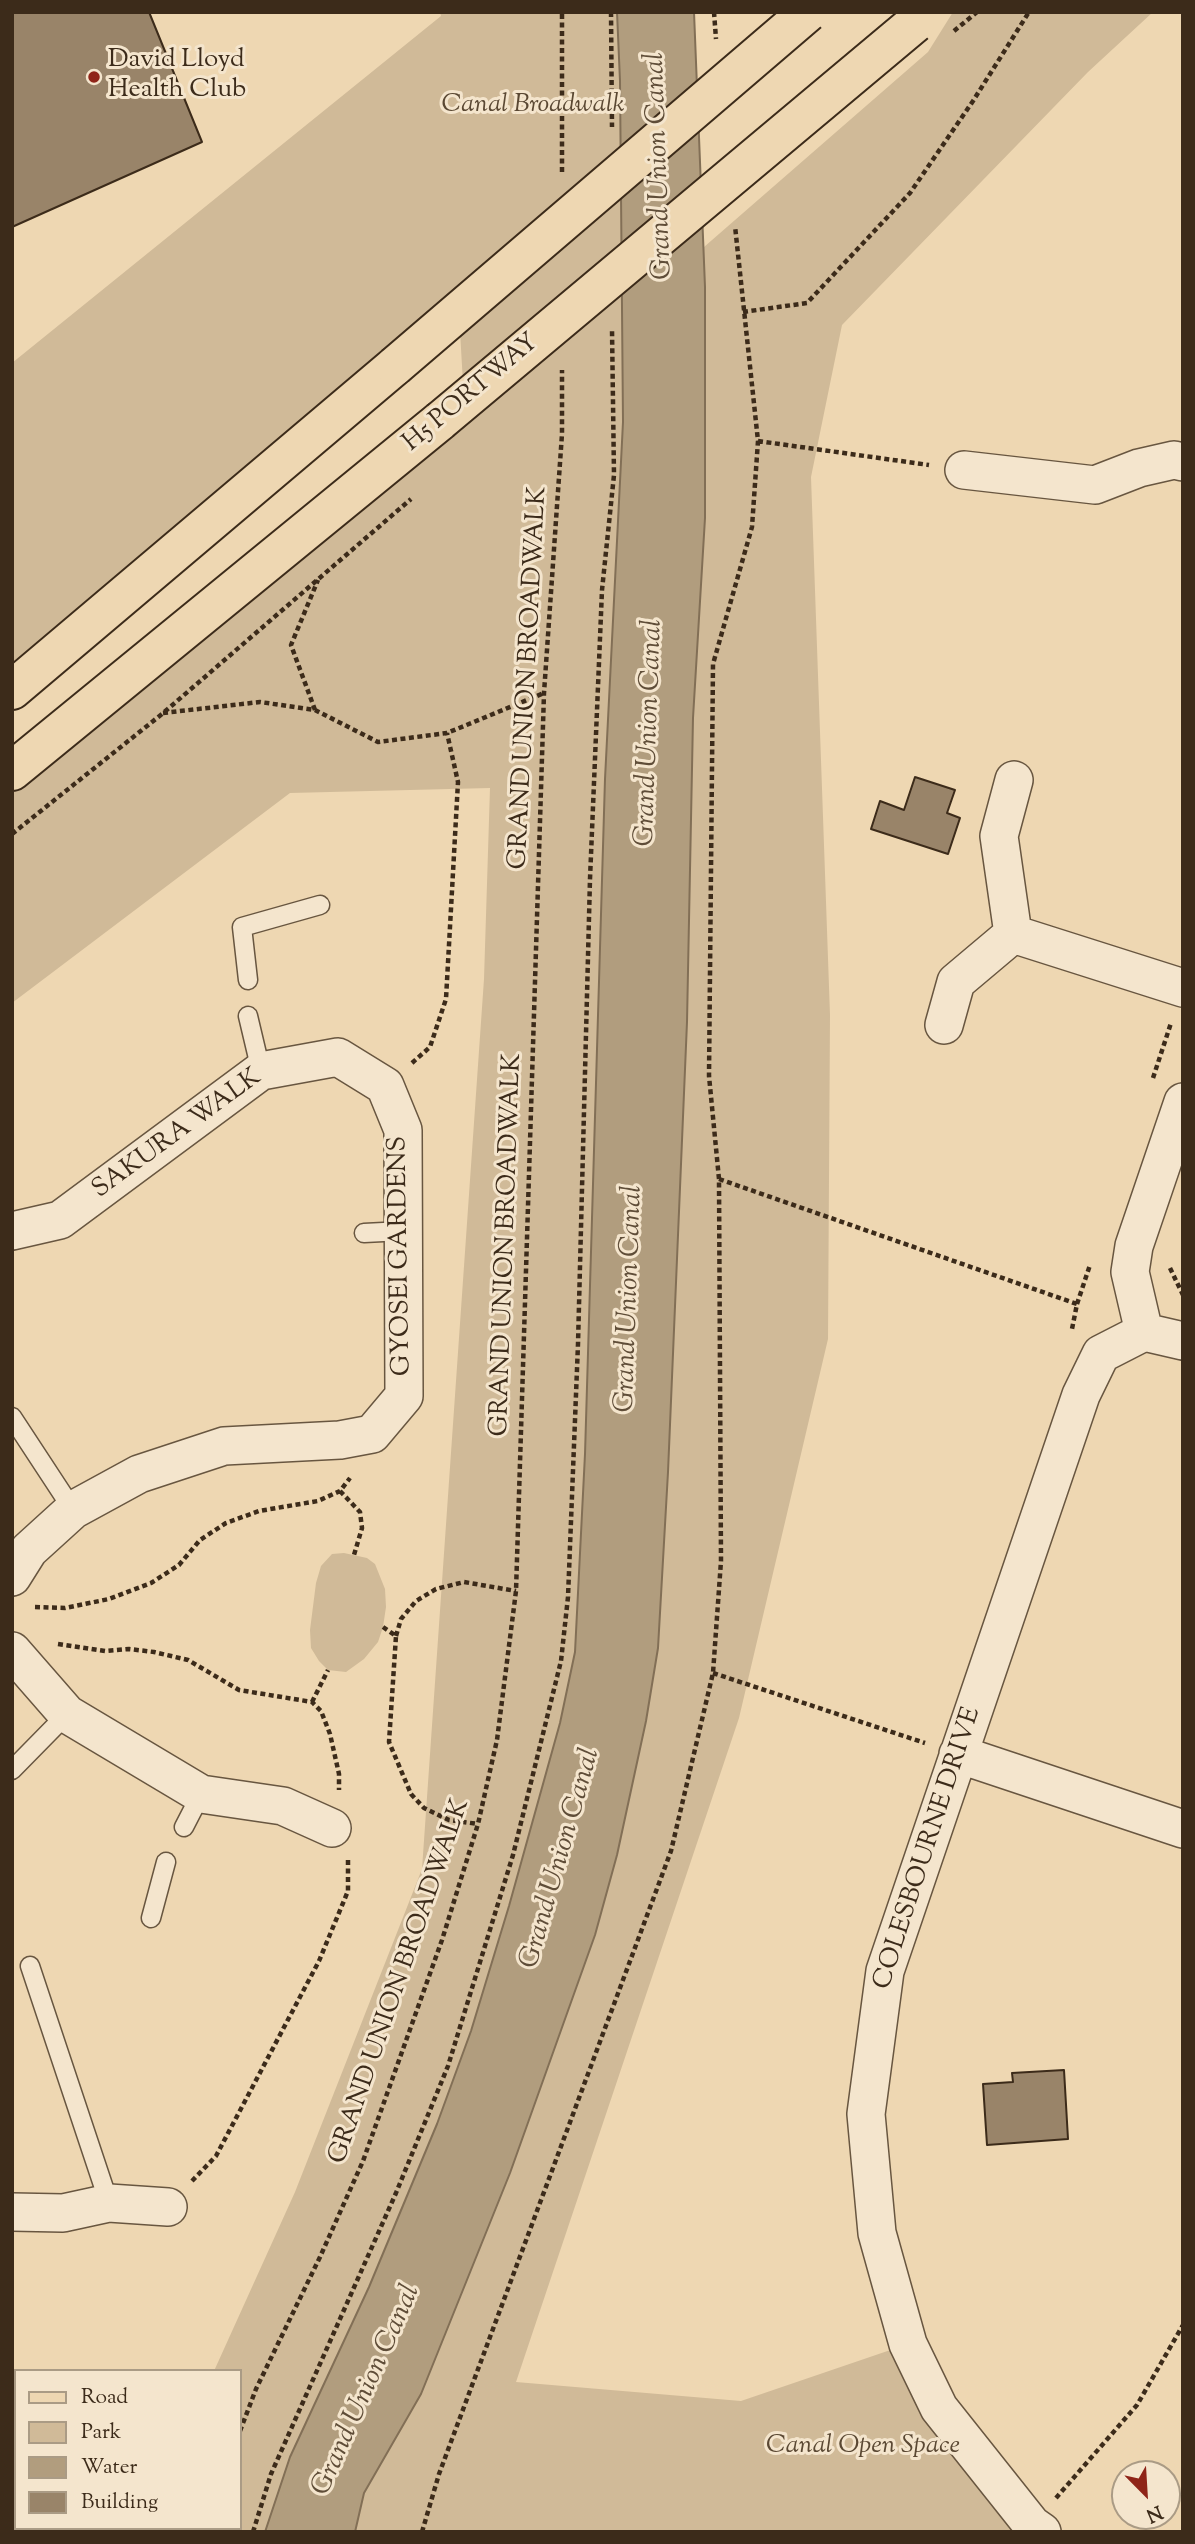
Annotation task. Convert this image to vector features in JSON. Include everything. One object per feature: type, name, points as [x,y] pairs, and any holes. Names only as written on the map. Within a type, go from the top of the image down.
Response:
[{"type":"main road","points":[[12,690],[808,12]]},
{"type":"main road","name":"H5 PORTWAY","points":[[12,771],[440,421],[921,18]]},
{"type":"street","points":[[964,470],[1095,485],[1139,468],[1174,460],[1183,461]]},
{"type":"street","points":[[1013,934],[999,836],[1014,780]]},
{"type":"street","points":[[1013,934],[1183,988]]},
{"type":"street","points":[[944,1025],[956,982],[1013,934]]},
{"type":"street","name":"SAKURA WALK","points":[[12,1231],[60,1220],[261,1071],[338,1057],[384,1086]]},
{"type":"street","name":"GYOSEI GARDENS","points":[[372,1434],[404,1396],[403,1130],[384,1086]]},
{"type":"street","points":[[1183,1102],[1134,1246],[1130,1272],[1144,1332],[1183,1340]]},
{"type":"street","name":"COLESBOURNE DRIVE","points":[[1037,2528],[939,2408],[908,2344],[877,2232],[866,2114],[885,1971],[1081,1395],[1101,1354],[1144,1332]]},
{"type":"street","points":[[21,1592],[29,1550],[73,1510],[139,1474],[224,1447],[340,1440],[372,1434]]},
{"type":"street","points":[[12,1651],[67,1714],[201,1794],[283,1806],[332,1828]]},
{"type":"street","points":[[958,1754],[1183,1829]]},
{"type":"street","points":[[12,2212],[63,2213],[108,2203],[168,2207]]},
{"type":"lane","points":[[248,979],[242,927],[320,905]]},
{"type":"lane","points":[[248,1016],[261,1071]]},
{"type":"lane","points":[[364,1233],[403,1231]]},
{"type":"lane","points":[[12,1417],[73,1510]]},
{"type":"lane","points":[[12,1770],[67,1714]]},
{"type":"lane","points":[[184,1827],[201,1794]]},
{"type":"lane","points":[[151,1918],[166,1862]]},
{"type":"lane","points":[[30,1965],[108,2203]]},
{"type":"path","points":[[562,12],[562,176]]},
{"type":"path","points":[[611,12],[612,138]]},
{"type":"path","points":[[714,12],[716,40]]},
{"type":"path","points":[[743,312],[807,303],[909,193],[973,101],[1029,12]]},
{"type":"path","points":[[422,2532],[439,2474],[671,1851],[713,1673],[721,1561],[719,1179],[709,1076],[713,664],[752,527],[758,441],[734,217]]},
{"type":"path","points":[[253,2532],[271,2474],[396,2193],[448,2066],[513,1855],[561,1661],[569,1584],[590,879],[602,590],[614,475],[612,328]]},
{"type":"path","name":"GRAND UNION BROADWALK","points":[[242,2426],[256,2389],[363,2161],[442,1940],[478,1824],[497,1740],[516,1591],[544,693],[562,434],[562,366]]},
{"type":"path","points":[[758,441],[964,470]]},
{"type":"path","points":[[12,834],[162,713],[418,493]]},
{"type":"path","points":[[315,710],[291,645],[319,579]]},
{"type":"path","points":[[162,713],[260,702],[315,710],[378,742],[447,733],[544,693]]},
{"type":"path","points":[[384,1086],[430,1047],[446,999],[458,782],[447,733]]},
{"type":"path","points":[[719,1179],[1077,1304],[1070,1341]]},
{"type":"path","points":[[1168,1263],[1183,1296]]},
{"type":"path","points":[[21,1592],[65,1608],[108,1599],[151,1583],[179,1565],[200,1540],[226,1523],[259,1511],[318,1501],[340,1491],[361,1462],[372,1434]]},
{"type":"path","points":[[340,1491],[360,1512],[362,1528],[354,1555]]},
{"type":"path","points":[[478,1824],[449,1820],[424,1808],[411,1794],[389,1742],[396,1636],[401,1619],[416,1601],[436,1589],[464,1583],[516,1591]]},
{"type":"path","points":[[383,1627],[396,1636]]},
{"type":"path","points":[[48,1642],[105,1651],[129,1649],[154,1652],[188,1660],[239,1690],[312,1702],[321,1711],[330,1734],[339,1774],[339,1808],[332,1828],[349,1862],[348,1891],[319,1961],[216,2156],[168,2207]]},
{"type":"path","points":[[312,1702],[328,1670]]},
{"type":"path","points":[[713,1673],[958,1754]]},
{"type":"path","points":[[1037,2528],[1137,2405],[1183,2325]]},
{"type":"green space","name":"Canal Broadwalk","points":[[440,12],[617,12],[623,422],[605,779],[585,1454],[575,1652],[560,1723],[471,2031],[437,2124],[369,2287],[290,2457],[265,2532],[141,2532],[242,2530],[242,2369],[215,2369],[295,2192],[422,1869],[484,979],[490,788],[290,793],[12,1003],[12,771],[464,401],[459,313],[12,690],[12,363],[441,16]]},
{"type":"green space","name":"Canal Open Space","points":[[953,12],[1153,12],[1088,72],[842,325],[811,477],[830,1015],[828,1339],[739,1718],[516,2382],[741,2401],[908,2344],[1042,2532],[355,2532],[364,2493],[421,2393],[595,1935],[617,1855],[646,1721],[658,1648],[687,1022],[693,718],[705,518],[704,247],[928,52]]},
{"type":"green space","points":[[344,1553],[367,1558],[375,1564],[385,1589],[386,1607],[378,1642],[364,1659],[346,1672],[328,1670],[319,1661],[311,1648],[310,1630],[321,1566],[332,1554]]},
{"type":"water","name":"Grand Union Canal","points":[[617,12],[694,12],[705,287],[705,518],[693,718],[687,1022],[658,1648],[646,1721],[617,1855],[595,1935],[510,2173],[421,2394],[364,2493],[355,2532],[265,2532],[290,2457],[369,2287],[437,2124],[471,2031],[560,1723],[575,1652],[585,1454],[605,779],[623,422]]},
{"type":"building","name":"David Lloyd Health Club","points":[[12,12],[149,12],[202,142],[12,227]]},
{"type":"building","points":[[915,777],[955,790],[947,813],[960,818],[948,854],[871,829],[880,801],[904,810]]},
{"type":"building","points":[[1064,2070],[1068,2139],[987,2145],[983,2084],[1013,2082],[1012,2073]]},
{"type":"place","name":"David Lloyd Health Club","points":[[94,77]]}]
